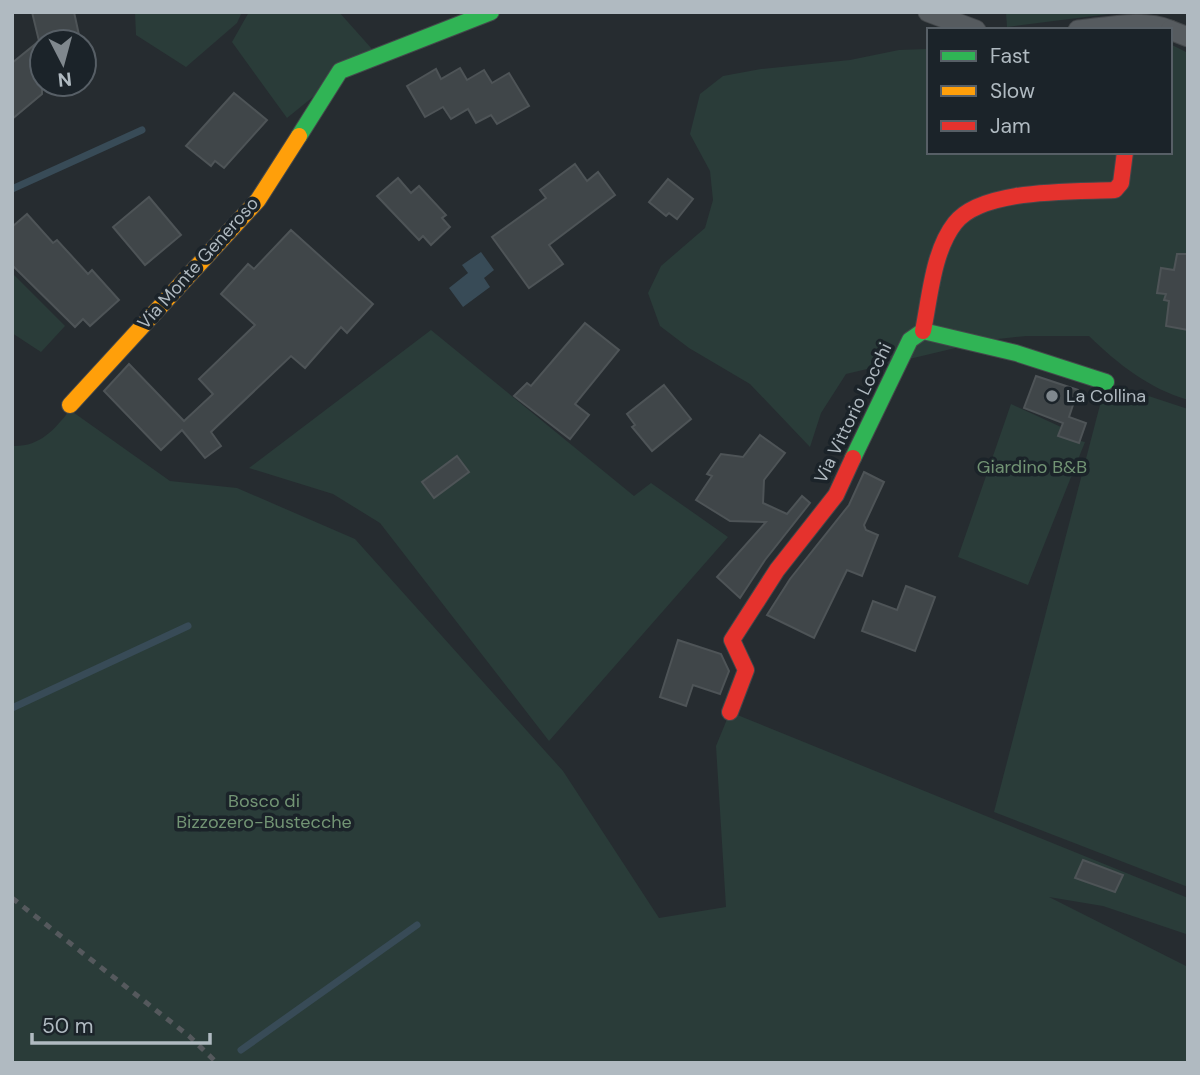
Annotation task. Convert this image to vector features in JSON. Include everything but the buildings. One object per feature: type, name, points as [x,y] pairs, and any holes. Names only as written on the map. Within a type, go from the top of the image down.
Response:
[{"type":"street","name":"Via Monte Generoso","points":[[70,405],[258,200],[340,71],[491,12]]},
{"type":"street","points":[[928,12],[971,28]]},
{"type":"street","points":[[1106,382],[1016,353],[923,331],[945,242],[957,220],[970,210],[992,201],[1115,190],[1121,183],[1125,154]]},
{"type":"street","name":"Via Vittorio Locchi","points":[[730,712],[746,670],[732,640],[777,570],[836,495],[910,340],[923,331]]},
{"type":"green space","points":[[135,12],[242,12],[237,23],[186,67],[136,35]]},
{"type":"green space","points":[[249,12],[339,12],[372,49],[287,118],[232,42]]},
{"type":"green space","points":[[1006,12],[1125,12],[1007,27]]},
{"type":"green space","points":[[1172,45],[1188,53],[1188,400],[1160,389],[1134,374],[1089,336],[1026,336],[989,340],[846,374],[821,413],[810,447],[750,384],[689,348],[660,326],[648,293],[661,266],[705,228],[713,200],[710,171],[690,134],[700,94],[723,76],[761,69],[850,60],[899,50],[927,49],[927,154],[1172,154]]},
{"type":"green space","points":[[12,273],[65,326],[41,352],[12,333]]},
{"type":"green space","points":[[431,330],[634,496],[651,483],[728,537],[549,741],[380,523],[333,494],[249,468]]},
{"type":"green space","points":[[1106,382],[1188,409],[1188,887],[994,812]]},
{"type":"green space","name":"Giardino B&B","points":[[1011,404],[1061,427],[1059,436],[1085,442],[1028,585],[958,557]]},
{"type":"green space","name":"Bosco di Bizzozero-Bustecche","points":[[70,410],[170,481],[237,488],[355,539],[563,771],[659,918],[726,907],[716,746],[730,712],[1188,898],[1186,934],[1103,906],[1049,897],[1188,967],[1188,1063],[12,1063],[12,446],[31,444],[46,436]]},
{"type":"water","points":[[481,252],[494,270],[484,278],[490,287],[463,307],[449,288],[468,273],[462,265]]},
{"type":"waterway","points":[[12,189],[142,130]]},
{"type":"waterway","points":[[12,708],[188,626]]},
{"type":"waterway","points":[[241,1050],[417,925]]},
{"type":"railway","points":[[12,898],[189,1036],[217,1063]]},
{"type":"traffic: fast","points":[[299,136],[340,71],[491,12]]},
{"type":"traffic: fast","points":[[853,458],[910,340],[923,331],[1016,353],[1106,382]]},
{"type":"traffic: slow","points":[[70,405],[258,200],[299,136]]},
{"type":"traffic: jam","points":[[923,331],[937,261],[955,223],[968,212],[986,203],[1007,198],[1053,192],[1115,190],[1121,183],[1125,154]]},
{"type":"traffic: jam","points":[[730,712],[746,670],[732,640],[777,570],[836,495],[853,458]]},
{"type":"place","name":"La Collina","points":[[1052,396]]}]
